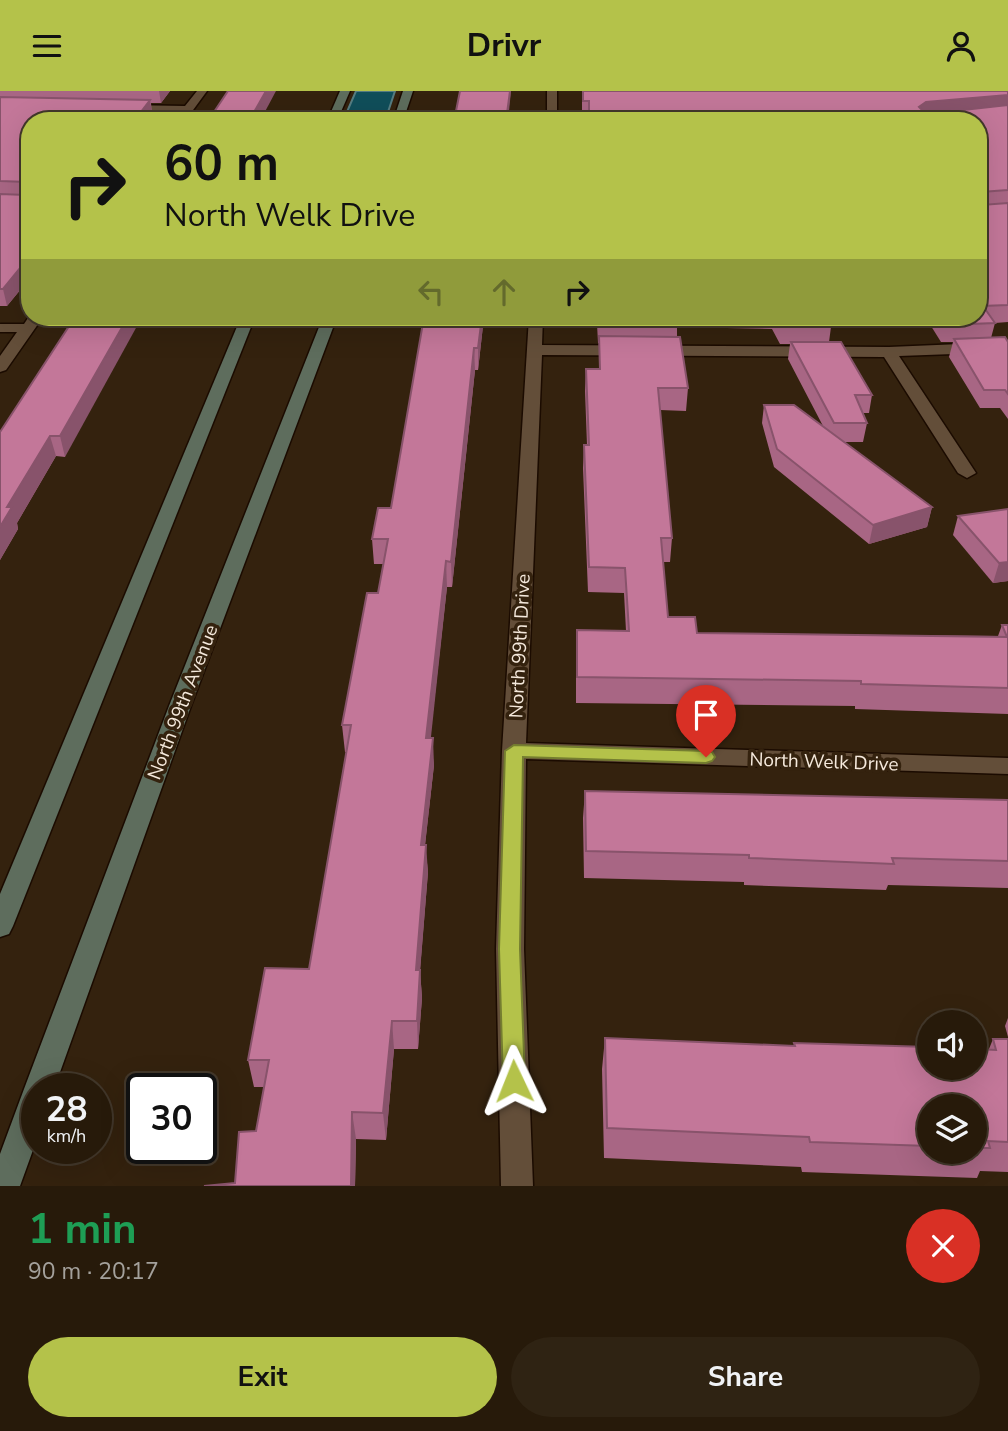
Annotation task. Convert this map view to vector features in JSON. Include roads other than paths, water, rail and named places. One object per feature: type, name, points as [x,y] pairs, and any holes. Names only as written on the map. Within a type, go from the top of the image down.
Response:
[{"type":"main road","points":[[336,112],[345,91]]},
{"type":"main road","points":[[401,112],[408,91]]},
{"type":"main road","points":[[0,926],[244,326]]},
{"type":"main road","name":"North 99th Avenue","points":[[45,1073],[180,706],[327,326]]},
{"type":"main road","points":[[5,1186],[21,1141]]},
{"type":"street","points":[[186,112],[202,91]]},
{"type":"street","points":[[552,91],[552,112]]},
{"type":"street","points":[[107,107],[188,109]]},
{"type":"street","points":[[0,328],[21,325]]},
{"type":"street","points":[[0,367],[30,326]]},
{"type":"street","name":"North 99th Drive","points":[[517,1186],[510,949],[514,751],[535,326]]},
{"type":"street","points":[[533,350],[890,352],[1008,347]]},
{"type":"street","points":[[890,352],[967,473]]},
{"type":"street","name":"North Welk Drive","points":[[514,751],[1008,767]]},
{"type":"water","points":[[356,91],[395,91],[388,112],[347,112]]}]
